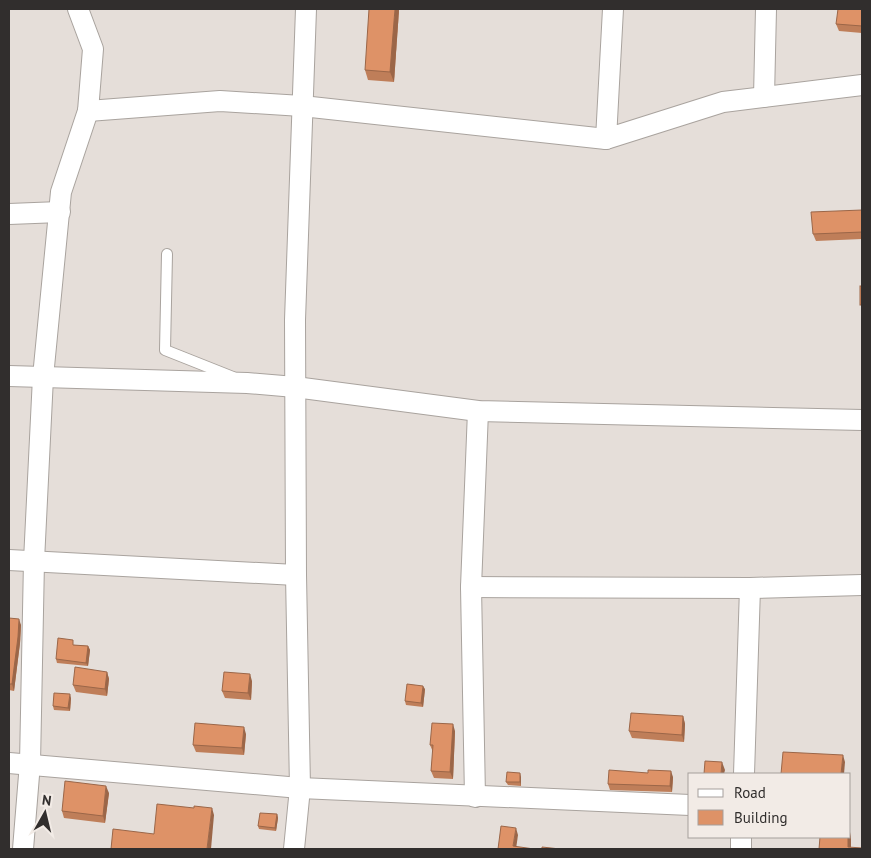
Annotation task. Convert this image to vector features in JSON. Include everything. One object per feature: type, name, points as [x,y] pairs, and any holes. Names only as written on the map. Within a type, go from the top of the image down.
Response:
[{"type":"street","points":[[23,849],[30,763],[34,561],[43,377],[61,192],[88,112],[93,49],[78,9]]},
{"type":"street","points":[[294,849],[300,788],[296,575],[295,320],[306,9]]},
{"type":"street","points":[[606,139],[614,9]]},
{"type":"street","points":[[764,98],[766,9]]},
{"type":"street","points":[[88,112],[220,101],[302,106],[606,139],[723,102],[862,85]]},
{"type":"street","points":[[9,214],[60,212]]},
{"type":"street","points":[[9,376],[247,383],[296,387],[478,411],[862,420]]},
{"type":"street","points":[[475,797],[471,586],[478,411]]},
{"type":"street","points":[[9,560],[296,575]]},
{"type":"street","points":[[471,586],[750,588],[862,585]]},
{"type":"street","points":[[744,773],[750,588]]},
{"type":"street","points":[[9,762],[300,788],[688,805]]},
{"type":"lane","points":[[167,254],[165,350],[247,383]]},
{"type":"building","points":[[369,9],[395,9],[390,72],[365,70]]},
{"type":"building","points":[[838,9],[862,9],[862,26],[836,24]]},
{"type":"building","points":[[862,210],[862,232],[813,234],[811,212]]},
{"type":"building","points":[[860,286],[862,286],[862,305],[860,305]]},
{"type":"building","points":[[9,618],[19,619],[12,684],[9,684]]},
{"type":"building","points":[[58,638],[73,640],[73,645],[88,646],[86,663],[56,659]]},
{"type":"building","points":[[75,667],[107,672],[105,689],[73,685]]},
{"type":"building","points":[[224,672],[250,674],[248,693],[222,691]]},
{"type":"building","points":[[407,684],[423,686],[421,703],[405,701]]},
{"type":"building","points":[[54,693],[70,694],[68,708],[53,706]]},
{"type":"building","points":[[631,713],[683,716],[682,735],[629,731]]},
{"type":"building","points":[[195,723],[244,727],[242,748],[193,745]]},
{"type":"building","points":[[432,723],[453,724],[450,772],[431,771],[433,745],[430,745]]},
{"type":"building","points":[[783,752],[843,755],[841,773],[781,773]]},
{"type":"building","points":[[705,761],[722,762],[721,773],[704,773]]},
{"type":"building","points":[[609,770],[648,773],[648,770],[671,771],[670,786],[608,784]]},
{"type":"building","points":[[507,772],[520,773],[520,782],[506,782]]},
{"type":"building","points":[[65,781],[106,786],[103,816],[62,811]]},
{"type":"building","points":[[157,804],[212,808],[207,849],[111,849],[113,829],[154,834]]},
{"type":"building","points":[[260,813],[277,814],[275,828],[258,826]]},
{"type":"building","points":[[501,826],[516,828],[513,846],[534,849],[498,849]]},
{"type":"building","points":[[820,838],[848,838],[848,847],[862,848],[862,849],[819,849]]},
{"type":"building","points":[[542,847],[560,849],[542,849]]}]
